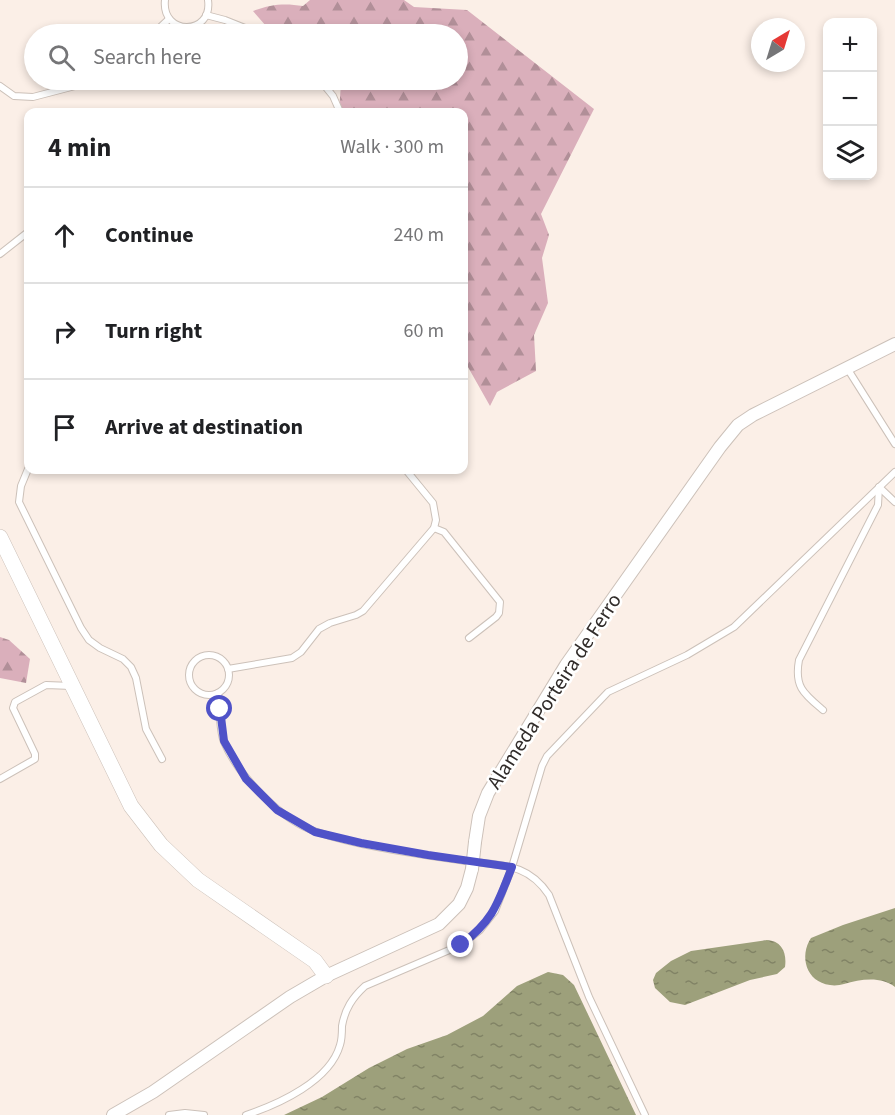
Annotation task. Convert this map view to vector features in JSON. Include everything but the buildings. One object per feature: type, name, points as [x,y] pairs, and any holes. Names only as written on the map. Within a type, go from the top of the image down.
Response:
[{"type":"street","name":"Alameda Porteira de Ferro","points":[[113,1115],[153,1092],[290,997],[326,976],[439,924],[459,904],[467,888],[472,869],[479,816],[499,772],[566,665],[720,447],[738,425],[753,414],[895,344]]},
{"type":"street","points":[[0,537],[131,806],[161,846],[198,880],[315,961],[326,976]]},
{"type":"lane","points":[[165,0],[164,8],[169,19],[175,24]]},
{"type":"lane","points":[[199,24],[206,15],[208,0]]},
{"type":"lane","points":[[206,15],[235,24]]},
{"type":"lane","points":[[164,24],[169,19]]},
{"type":"lane","points":[[0,86],[14,96],[33,98],[62,90]]},
{"type":"lane","points":[[328,90],[338,108]]},
{"type":"lane","points":[[0,254],[24,233]]},
{"type":"lane","points":[[847,368],[895,444]]},
{"type":"lane","points":[[246,1115],[277,1102],[328,1069],[337,1056],[342,1042],[346,1011],[353,997],[364,986],[461,945],[480,930],[495,911],[512,867],[547,756],[598,702],[609,692],[687,655],[734,627],[895,472]]},
{"type":"lane","points":[[26,474],[21,486],[19,502],[89,640],[123,659],[131,667],[136,678],[146,729],[162,759]]},
{"type":"lane","points":[[228,669],[292,658],[301,652],[320,629],[363,611],[434,528],[436,520],[433,503],[409,474]]},
{"type":"lane","points":[[879,487],[895,502]]},
{"type":"lane","points":[[823,710],[802,692],[797,671],[799,660],[878,505],[879,487]]},
{"type":"lane","points":[[434,528],[444,532],[500,602],[499,613],[496,617],[469,638]]},
{"type":"lane","points":[[206,656],[222,660],[228,669],[228,680],[218,693],[207,695],[196,690],[190,680],[190,669],[196,660],[206,656]]},
{"type":"lane","points":[[0,769],[2,778],[35,759],[35,754],[13,708],[15,702],[46,685],[72,686]]},
{"type":"lane","points":[[218,693],[224,741],[246,779],[277,810],[315,832],[451,859],[512,867],[528,872],[540,882],[549,895],[589,997],[645,1115]]},
{"type":"lane","points":[[169,1115],[185,1113],[204,1115]]},
{"type":"green space","points":[[310,0],[404,0],[414,7],[467,10],[594,109],[541,214],[549,235],[542,258],[548,303],[534,335],[536,371],[497,392],[490,406],[468,367],[468,108],[339,108],[341,90],[468,90],[468,24],[264,24],[253,11],[278,5],[303,6]]},
{"type":"green space","points":[[0,637],[9,640],[30,659],[26,683],[0,678]]},
{"type":"water","points":[[895,908],[895,987],[877,980],[830,985],[822,983],[810,974],[805,960],[807,945],[811,938]]},
{"type":"water","points":[[767,940],[780,945],[784,953],[785,967],[777,974],[750,980],[685,1005],[670,1002],[655,988],[653,980],[656,973],[671,961],[691,951]]},
{"type":"water","points":[[548,972],[563,975],[574,985],[636,1115],[284,1115],[322,1097],[369,1068],[407,1049],[447,1035],[483,1016],[517,986]]},
{"type":"route","points":[[220,709],[224,741],[246,779],[277,810],[315,832],[428,855],[512,867],[495,911],[480,930],[461,945]]}]
